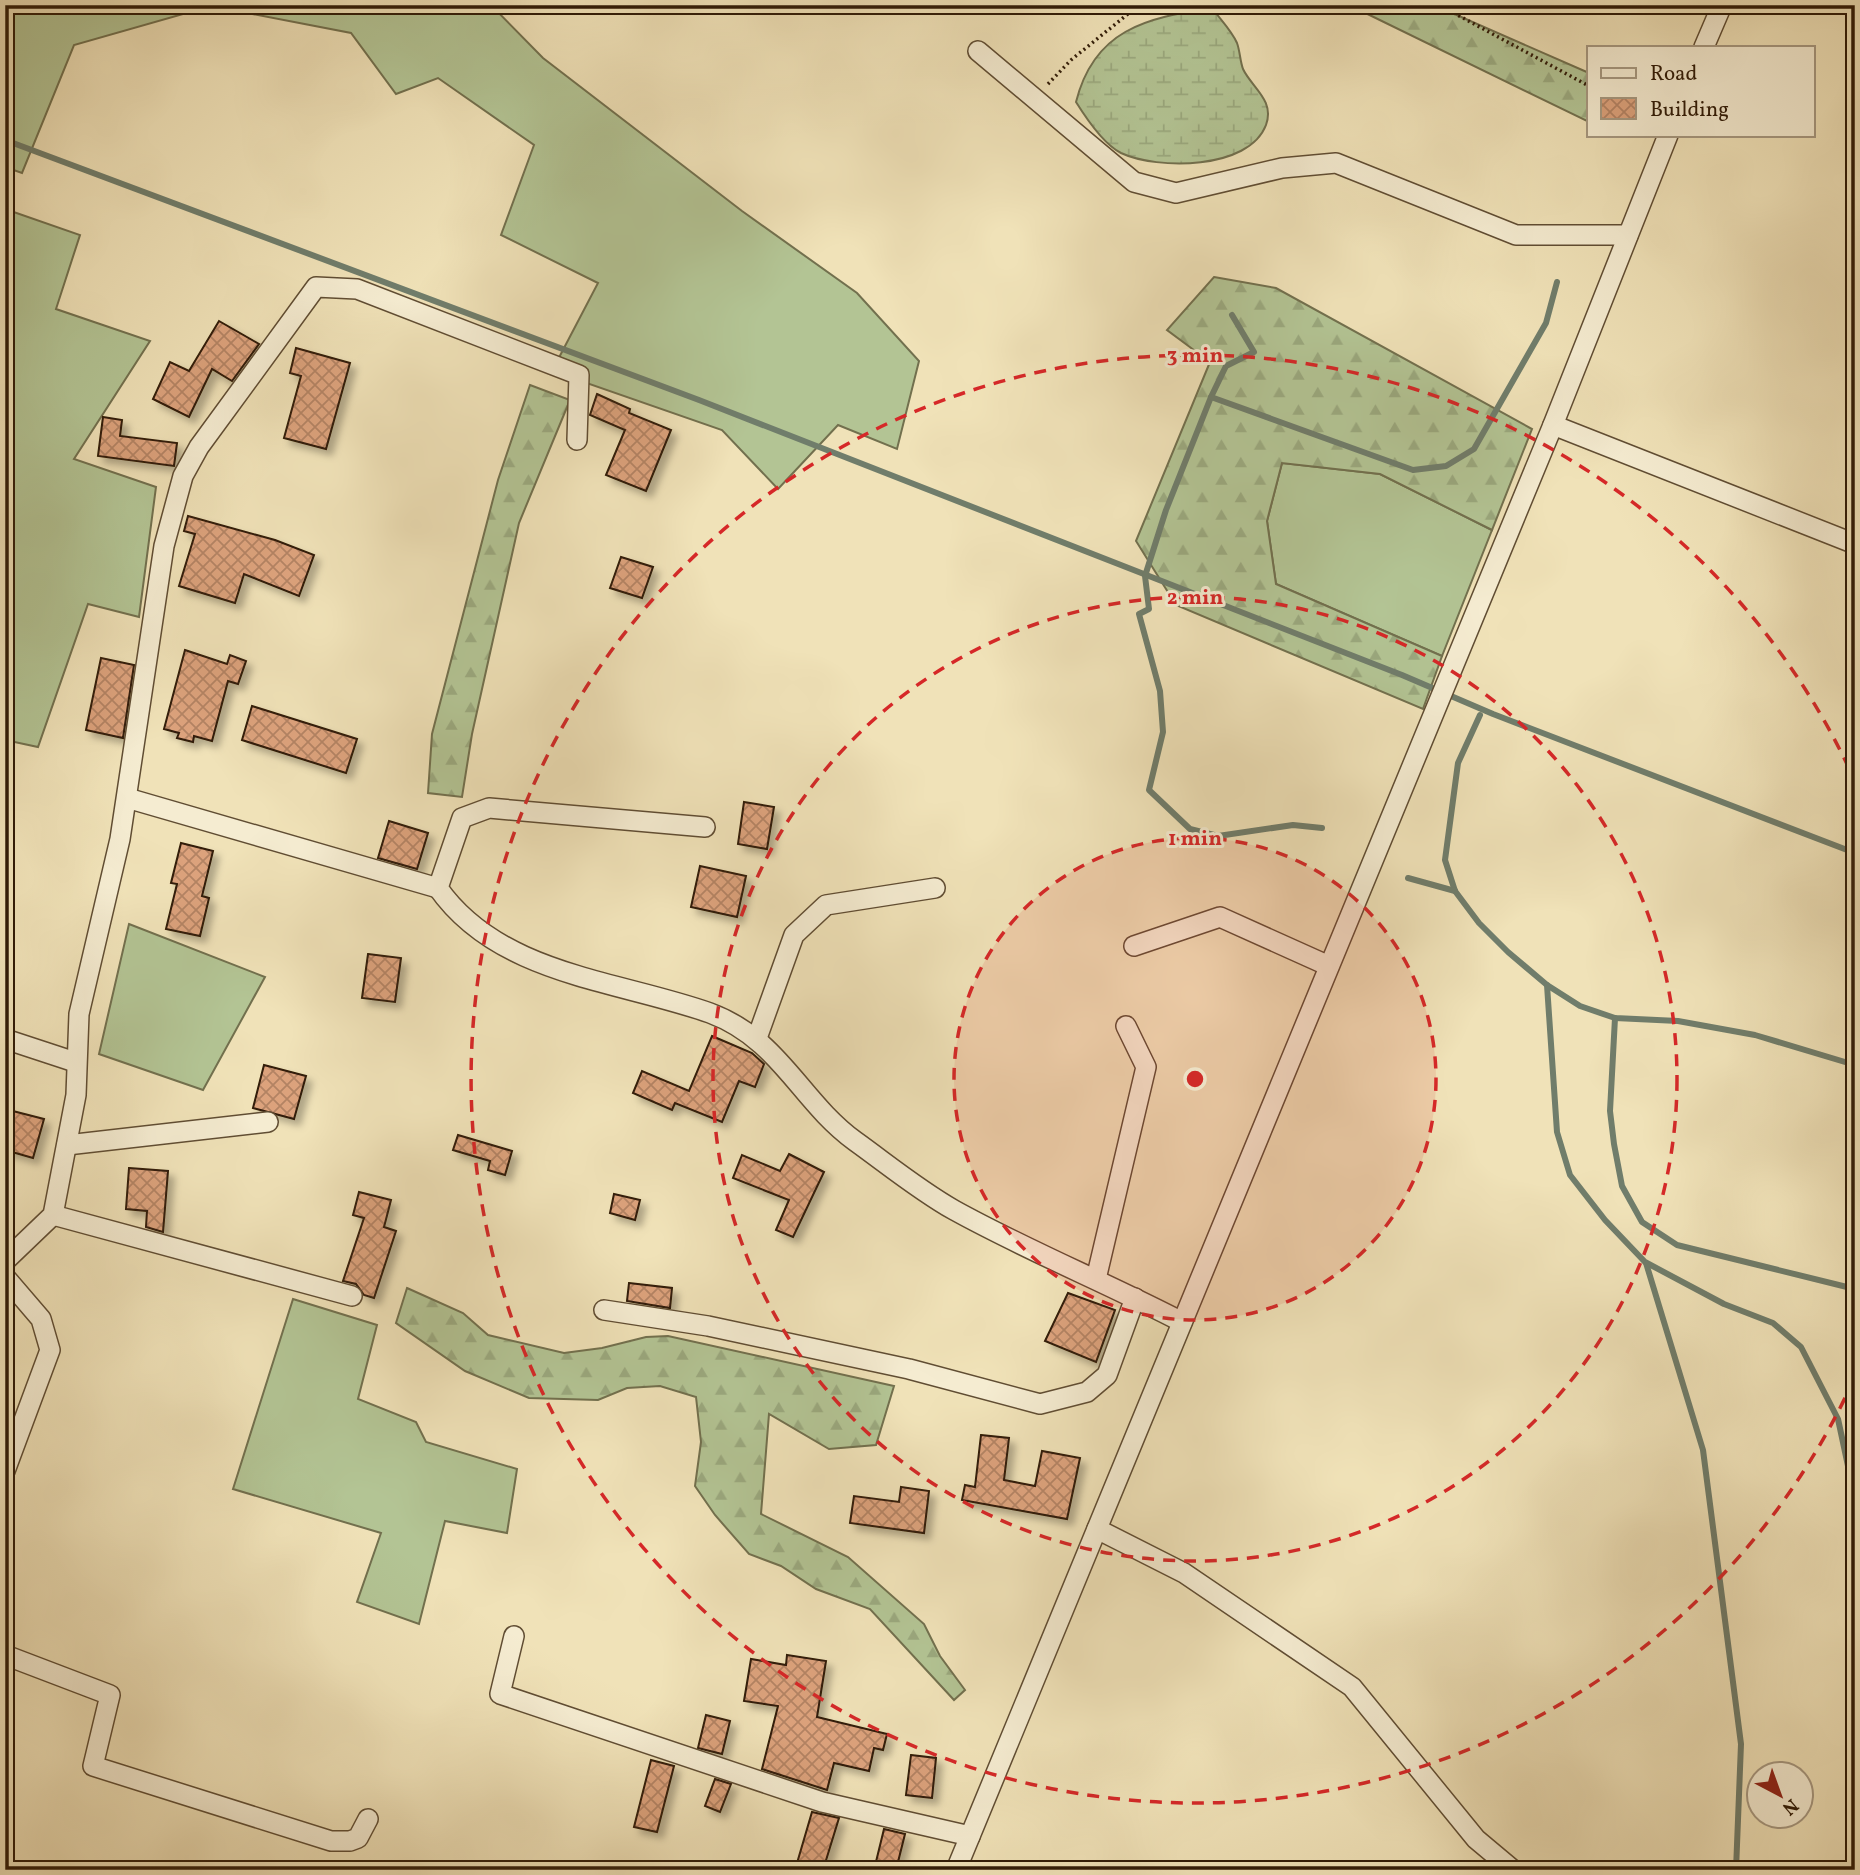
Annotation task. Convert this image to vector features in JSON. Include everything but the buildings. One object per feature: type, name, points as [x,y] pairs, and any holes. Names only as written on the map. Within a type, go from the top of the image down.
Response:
[{"type":"street","points":[[1704,46],[1722,5]]},
{"type":"street","points":[[978,51],[1134,182],[1176,193],[1282,167],[1336,163],[1516,235],[1628,235]]},
{"type":"street","points":[[956,1870],[1553,425],[1668,136]]},
{"type":"street","points":[[5,1261],[53,1215],[76,1096],[75,1062],[79,1014],[127,798],[164,546],[183,476],[200,447],[316,287],[357,289],[579,375],[577,440]]},
{"type":"street","points":[[1553,425],[1855,544]]},
{"type":"street","points":[[127,798],[438,888],[455,912],[493,940],[593,981],[711,1014],[757,1038],[851,1138],[953,1209],[1182,1322]]},
{"type":"street","points":[[438,888],[462,818],[489,808],[705,827]]},
{"type":"street","points":[[757,1038],[794,935],[826,905],[935,888]]},
{"type":"street","points":[[1134,946],[1220,917],[1329,966]]},
{"type":"street","points":[[1096,1279],[1146,1067],[1126,1026]]},
{"type":"street","points":[[5,1039],[75,1062]]},
{"type":"street","points":[[66,1145],[268,1122]]},
{"type":"street","points":[[53,1215],[352,1296]]},
{"type":"street","points":[[5,1277],[41,1319],[50,1350],[5,1471]]},
{"type":"street","points":[[604,1310],[708,1326],[909,1369],[1040,1404],[1087,1392],[1107,1374],[1135,1298]]},
{"type":"street","points":[[1097,1529],[1184,1573],[1352,1687],[1476,1839],[1513,1870]]},
{"type":"street","points":[[514,1636],[500,1694],[822,1802],[970,1836]]},
{"type":"street","points":[[5,1655],[110,1695],[93,1766],[331,1841],[350,1842],[358,1838],[368,1819]]},
{"type":"path","points":[[1034,98],[1071,60],[1139,5]]},
{"type":"path","points":[[1439,5],[1587,85]]},
{"type":"green space","points":[[5,5],[491,5],[543,58],[742,211],[857,293],[919,361],[897,449],[838,425],[778,489],[722,430],[552,371],[598,283],[501,235],[534,145],[438,78],[396,94],[351,33],[211,6],[74,45],[22,173],[5,167]]},
{"type":"green space","points":[[1349,5],[1434,5],[1587,72],[1587,121]]},
{"type":"green space","points":[[1212,8],[1235,39],[1243,69],[1265,101],[1268,116],[1266,125],[1256,140],[1241,151],[1201,162],[1156,162],[1137,159],[1114,149],[1076,102],[1084,78],[1095,58],[1109,43],[1144,23]]},
{"type":"green space","points":[[5,209],[80,235],[56,309],[150,341],[74,459],[156,487],[139,617],[88,604],[38,747],[5,740]]},
{"type":"green space","points":[[1214,277],[1276,288],[1532,429],[1492,530],[1380,474],[1282,463],[1267,521],[1276,584],[1442,656],[1423,709],[1176,605],[1136,541],[1210,362],[1167,330]]},
{"type":"green space","points":[[530,385],[570,400],[519,523],[472,734],[462,797],[428,793],[432,734],[498,480]]},
{"type":"green space","points":[[1282,463],[1380,474],[1492,530],[1442,656],[1276,584],[1267,521]]},
{"type":"green space","points":[[129,924],[265,977],[203,1090],[99,1054]]},
{"type":"green space","points":[[407,1288],[463,1313],[488,1335],[564,1353],[602,1348],[646,1337],[668,1336],[894,1386],[876,1445],[829,1449],[769,1414],[761,1514],[848,1557],[924,1624],[940,1656],[965,1690],[954,1700],[870,1609],[816,1589],[781,1566],[749,1554],[715,1515],[695,1486],[701,1442],[696,1397],[660,1386],[627,1388],[598,1400],[529,1398],[465,1371],[396,1323]]},
{"type":"green space","points":[[293,1299],[377,1325],[358,1399],[416,1422],[426,1442],[517,1469],[507,1533],[445,1521],[419,1624],[357,1602],[381,1533],[233,1489]]},
{"type":"waterway","points":[[5,140],[699,400],[1402,675],[1493,714],[1855,853]]},
{"type":"waterway","points":[[1211,397],[1413,470],[1446,466],[1474,449],[1546,323],[1557,282]]},
{"type":"waterway","points":[[1232,315],[1254,352],[1226,366],[1166,510],[1145,576],[1149,609],[1139,614],[1160,691],[1163,732],[1149,790],[1190,829],[1218,836],[1293,825],[1322,828]]},
{"type":"waterway","points":[[1480,715],[1458,763],[1445,860],[1455,891],[1479,923],[1508,952],[1547,985],[1580,1006],[1615,1018],[1678,1021],[1755,1035],[1855,1065]]},
{"type":"waterway","points":[[1408,878],[1455,891]]},
{"type":"waterway","points":[[1547,985],[1557,1132],[1570,1175],[1605,1220],[1645,1262],[1724,1304],[1773,1323],[1801,1347],[1838,1419],[1854,1494],[1855,1517]]},
{"type":"waterway","points":[[1615,1018],[1610,1111],[1614,1144],[1622,1186],[1642,1222],[1677,1245],[1855,1289]]},
{"type":"waterway","points":[[1646,1263],[1703,1450],[1741,1744],[1736,1870]]}]
